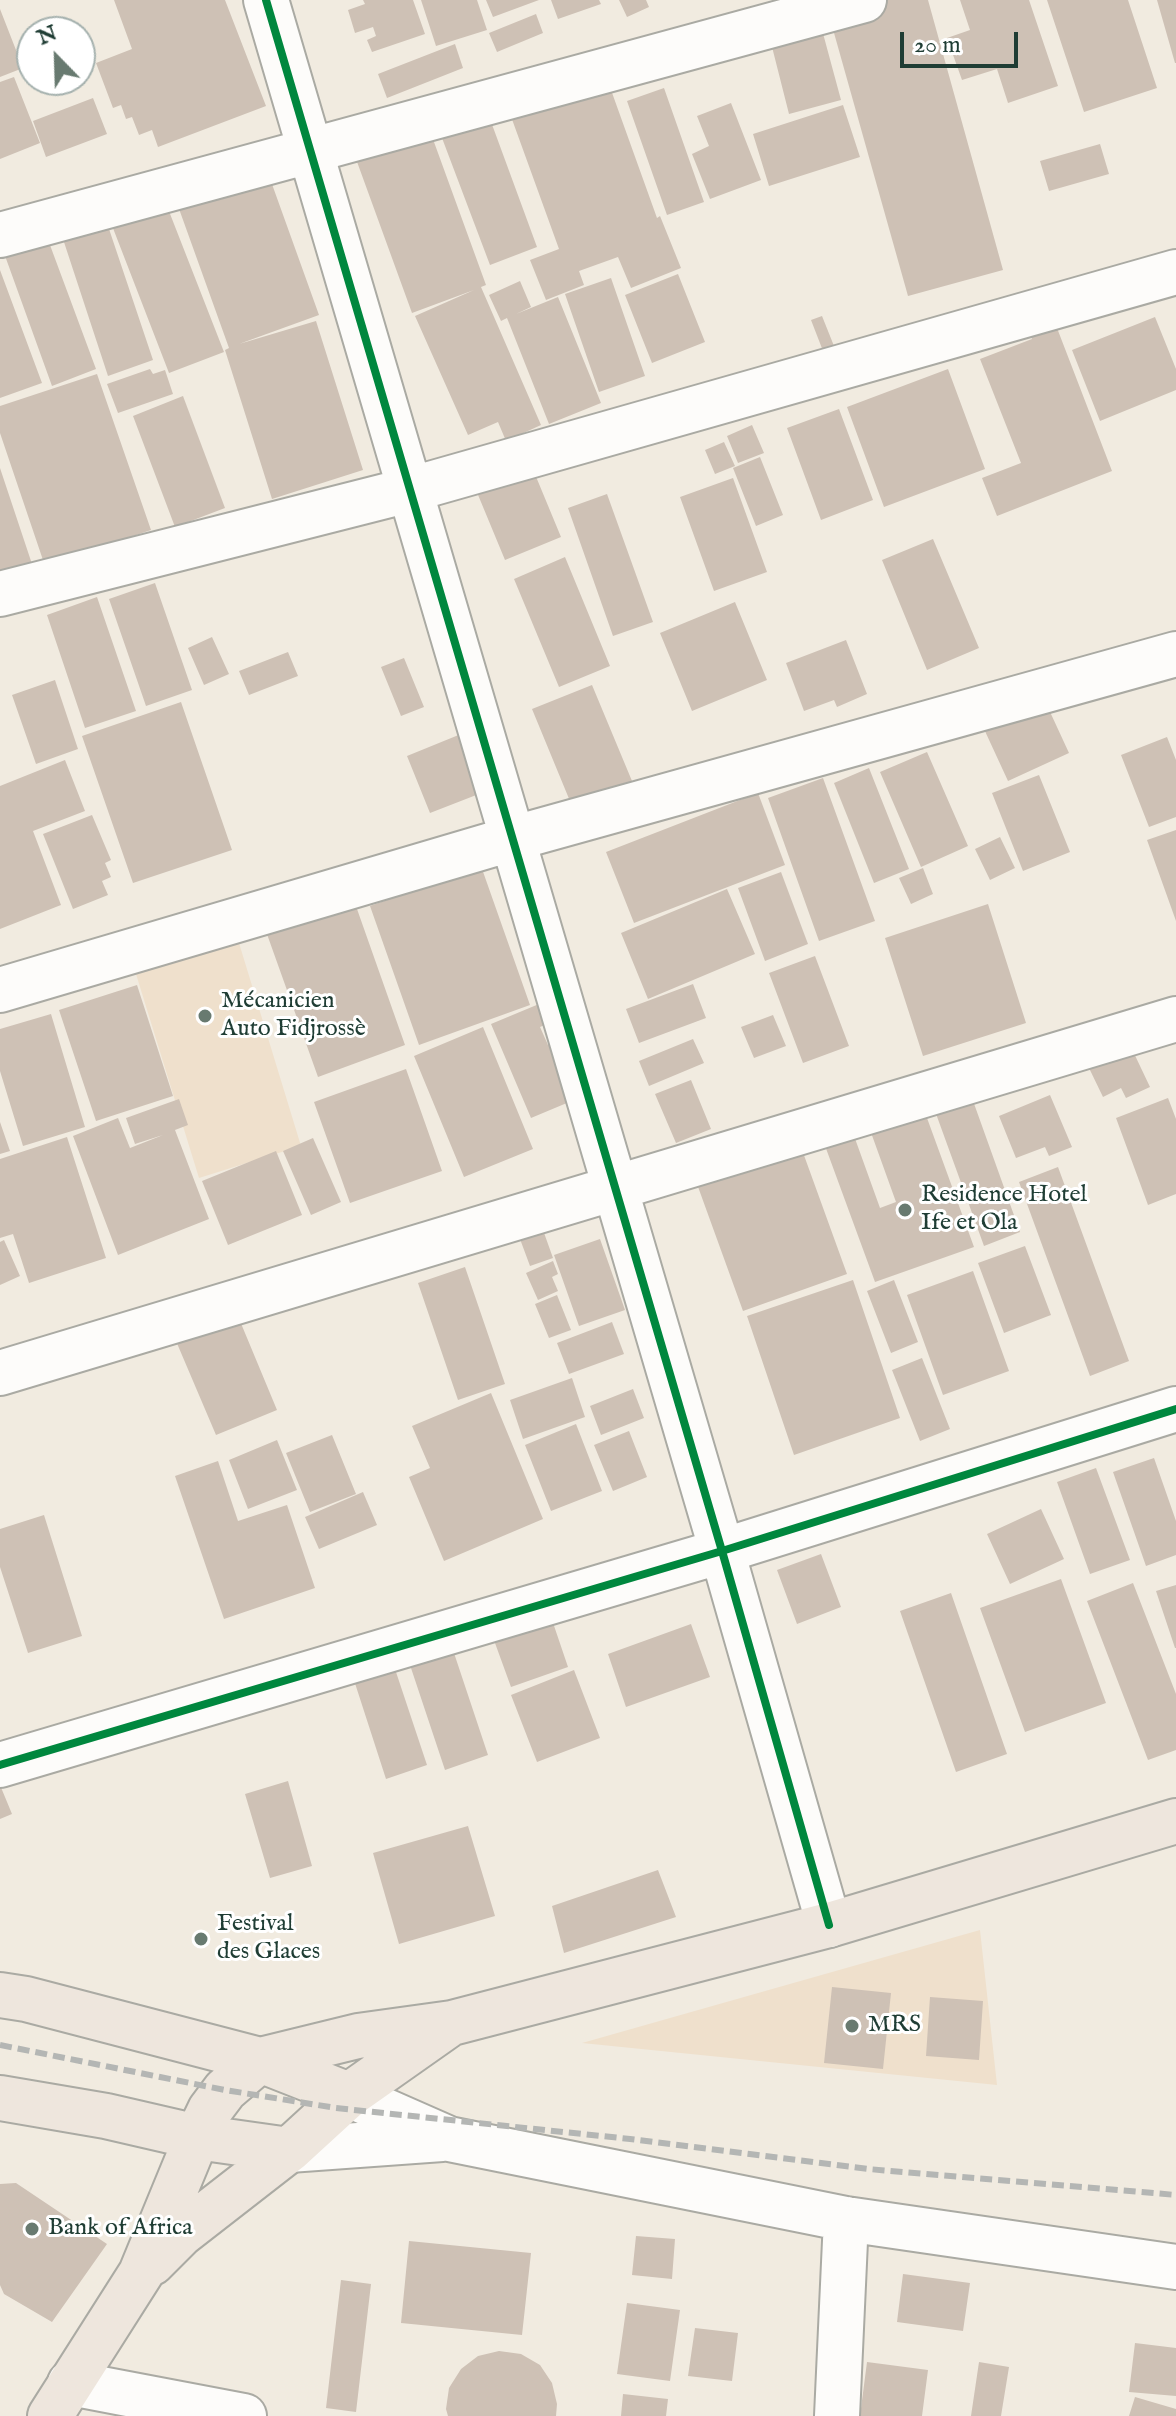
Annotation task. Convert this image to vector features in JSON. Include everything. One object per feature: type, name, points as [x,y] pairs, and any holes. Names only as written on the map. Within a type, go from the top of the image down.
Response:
[{"type":"main road","points":[[60,2399],[141,2273],[210,2110],[225,2090],[260,2060],[358,2036],[452,2023],[829,1925],[1176,1821]]},
{"type":"main road","points":[[0,1995],[26,1999],[260,2060],[349,2095]]},
{"type":"main road","points":[[141,2273],[181,2234],[289,2150],[349,2095],[452,2023]]},
{"type":"main road","points":[[1,2099],[106,2116],[197,2137],[289,2150]]},
{"type":"street","points":[[266,0],[829,1925]]},
{"type":"street","points":[[0,235],[864,0]]},
{"type":"street","points":[[0,594],[409,490],[1176,272]]},
{"type":"street","points":[[0,990],[511,839],[1176,654]]},
{"type":"street","points":[[0,1373],[1176,1019]]},
{"type":"street","points":[[0,1765],[722,1551],[1176,1409]]},
{"type":"street","points":[[349,2095],[449,2139],[846,2219],[1176,2267]]},
{"type":"street","points":[[289,2150],[449,2139]]},
{"type":"street","points":[[837,2416],[846,2219]]},
{"type":"street","points":[[60,2399],[244,2416]]},
{"type":"shaded area","points":[[239,943],[301,1146],[199,1178],[136,974]]},
{"type":"shaded area","points":[[980,1930],[997,2085],[582,2043]]},
{"type":"building","points":[[114,0],[225,0],[266,106],[158,147],[152,130],[139,135],[132,117],[126,119],[121,105],[113,108],[96,63],[132,49]]},
{"type":"building","points":[[363,0],[413,0],[425,34],[372,52],[367,40],[376,36],[373,27],[355,33],[348,10],[365,4]]},
{"type":"building","points":[[421,0],[477,0],[487,30],[436,46]]},
{"type":"building","points":[[486,0],[539,0],[493,17]]},
{"type":"building","points":[[551,0],[599,0],[601,4],[558,19]]},
{"type":"building","points":[[619,0],[646,0],[649,7],[627,17]]},
{"type":"building","points":[[856,0],[928,0],[1003,270],[908,296],[827,8]]},
{"type":"building","points":[[960,0],[1029,0],[1058,86],[1008,103],[997,69],[962,80],[947,38],[970,30]]},
{"type":"building","points":[[1047,0],[1128,0],[1157,88],[1084,112]]},
{"type":"building","points":[[1157,0],[1176,0],[1176,63],[1175,63]]},
{"type":"building","points":[[0,9],[16,50],[16,71],[0,77]]},
{"type":"building","points":[[536,14],[543,33],[497,52],[489,33]]},
{"type":"building","points":[[821,26],[841,100],[789,114],[770,39]]},
{"type":"building","points":[[455,44],[463,68],[387,98],[378,74]]},
{"type":"building","points":[[606,76],[657,218],[660,216],[681,268],[631,288],[618,257],[579,271],[584,285],[546,300],[530,260],[559,249],[509,111]]},
{"type":"building","points":[[14,77],[16,96],[21,96],[40,143],[0,159],[0,82]]},
{"type":"building","points":[[664,88],[704,202],[667,215],[627,101]]},
{"type":"building","points":[[93,98],[107,134],[46,157],[33,121]]},
{"type":"building","points":[[731,103],[761,180],[710,199],[692,154],[709,146],[697,116]]},
{"type":"building","points":[[843,105],[860,157],[769,186],[753,134]]},
{"type":"building","points":[[490,119],[537,247],[490,265],[442,138]]},
{"type":"building","points":[[430,131],[486,285],[481,287],[541,425],[506,441],[498,422],[468,435],[415,316],[474,290],[412,313],[356,159]]},
{"type":"building","points":[[1100,144],[1109,174],[1049,191],[1040,161]]},
{"type":"building","points":[[268,173],[319,315],[239,344],[316,321],[363,470],[272,499],[225,350],[229,348],[178,206]]},
{"type":"building","points":[[165,201],[224,352],[169,373],[111,223]]},
{"type":"building","points":[[106,220],[153,360],[108,376],[62,236]]},
{"type":"building","points":[[47,237],[96,369],[52,386],[4,253]]},
{"type":"building","points":[[0,270],[42,383],[0,398]]},
{"type":"building","points":[[678,274],[705,342],[652,363],[625,295]]},
{"type":"building","points":[[611,278],[645,376],[599,392],[565,294]]},
{"type":"building","points":[[520,281],[531,307],[516,314],[558,297],[601,403],[549,424],[507,318],[501,321],[489,295]]},
{"type":"building","points":[[1052,315],[1112,471],[997,516],[982,478],[1021,463],[980,359],[1032,339],[1026,325]]},
{"type":"building","points":[[822,316],[834,346],[823,351],[811,320]]},
{"type":"building","points":[[1155,317],[1176,369],[1176,390],[1100,421],[1072,350]]},
{"type":"building","points":[[150,369],[153,374],[165,370],[173,394],[118,413],[107,384]]},
{"type":"building","points":[[948,369],[985,469],[884,507],[847,407]]},
{"type":"building","points":[[97,374],[151,530],[45,566],[0,433],[0,406]]},
{"type":"building","points":[[183,396],[225,508],[175,527],[133,416]]},
{"type":"building","points":[[839,409],[873,500],[821,520],[787,428]]},
{"type":"building","points":[[752,425],[764,453],[738,463],[727,436]]},
{"type":"building","points":[[724,442],[735,466],[715,474],[705,450]]},
{"type":"building","points":[[760,457],[783,515],[756,526],[733,468]]},
{"type":"building","points":[[532,467],[561,537],[505,560],[476,490]]},
{"type":"building","points":[[0,468],[32,564],[0,574]]},
{"type":"building","points":[[733,478],[767,572],[714,591],[680,497]]},
{"type":"building","points":[[607,494],[653,622],[613,636],[568,508]]},
{"type":"building","points":[[933,539],[979,648],[927,670],[882,560]]},
{"type":"building","points":[[565,557],[610,666],[559,687],[514,579]]},
{"type":"building","points":[[155,583],[192,690],[146,706],[109,599]]},
{"type":"building","points":[[97,597],[136,711],[85,728],[47,615]]},
{"type":"building","points":[[735,602],[767,680],[692,711],[660,633]]},
{"type":"building","points":[[212,637],[229,674],[204,685],[188,648]]},
{"type":"building","points":[[846,640],[867,694],[837,707],[834,700],[804,711],[786,663]]},
{"type":"building","points":[[288,652],[298,676],[249,695],[239,671]]},
{"type":"building","points":[[404,658],[424,707],[401,716],[381,667]]},
{"type":"building","points":[[55,680],[78,749],[36,764],[12,695]]},
{"type":"building","points":[[592,685],[632,781],[572,806],[532,709]]},
{"type":"building","points":[[1045,701],[1069,753],[1008,781],[984,729]]},
{"type":"building","points":[[181,702],[232,850],[133,883],[82,736]]},
{"type":"building","points":[[461,734],[484,792],[430,813],[407,756]]},
{"type":"building","points":[[1167,737],[1176,760],[1176,817],[1149,827],[1121,755]]},
{"type":"building","points":[[927,752],[968,846],[921,867],[880,772]]},
{"type":"building","points":[[65,760],[85,811],[33,831],[61,905],[0,929],[0,786]]},
{"type":"building","points":[[869,768],[909,869],[874,883],[834,783]]},
{"type":"building","points":[[1039,775],[1070,852],[1023,871],[992,793]]},
{"type":"building","points":[[823,778],[875,921],[819,941],[768,798]]},
{"type":"building","points":[[758,793],[785,865],[634,923],[606,852]]},
{"type":"building","points":[[92,815],[111,860],[105,863],[111,877],[102,881],[108,895],[73,909],[43,834]]},
{"type":"building","points":[[1176,830],[1176,921],[1147,840]]},
{"type":"building","points":[[1000,837],[1015,868],[990,880],[975,849]]},
{"type":"building","points":[[481,866],[530,1005],[419,1045],[370,906]]},
{"type":"building","points":[[923,868],[933,894],[911,904],[899,878]]},
{"type":"building","points":[[781,872],[808,944],[765,961],[738,888]]},
{"type":"building","points":[[727,889],[755,954],[648,999],[621,933]]},
{"type":"building","points":[[351,892],[405,1045],[318,1077],[263,923]]},
{"type":"building","points":[[988,904],[1026,1023],[923,1056],[885,938]]},
{"type":"building","points":[[815,956],[849,1046],[803,1063],[769,973]]},
{"type":"building","points":[[693,984],[706,1018],[639,1043],[626,1009]]},
{"type":"building","points":[[137,985],[173,1096],[96,1121],[59,1010]]},
{"type":"building","points":[[539,1004],[547,1024],[540,1027],[548,1045],[561,1039],[570,1060],[555,1066],[564,1089],[574,1100],[531,1118],[491,1024]]},
{"type":"building","points":[[51,1014],[85,1127],[23,1146],[0,1071],[0,1029]]},
{"type":"building","points":[[773,1015],[786,1046],[754,1058],[741,1027]]},
{"type":"building","points":[[483,1027],[533,1149],[464,1177],[414,1056]]},
{"type":"building","points":[[693,1039],[704,1063],[649,1086],[639,1061]]},
{"type":"building","points":[[1131,1047],[1150,1087],[1126,1098],[1121,1088],[1103,1097],[1089,1068]]},
{"type":"building","points":[[406,1069],[442,1171],[350,1203],[314,1102]]},
{"type":"building","points":[[691,1080],[711,1129],[676,1143],[655,1094]]},
{"type":"building","points":[[1050,1095],[1072,1147],[1049,1156],[1045,1147],[1016,1158],[999,1116]]},
{"type":"building","points":[[972,1098],[1020,1232],[984,1246],[935,1111]]},
{"type":"building","points":[[1168,1098],[1176,1119],[1176,1194],[1148,1205],[1116,1118]]},
{"type":"building","points":[[179,1099],[188,1125],[175,1130],[209,1219],[118,1255],[73,1136],[118,1118],[130,1148],[163,1135],[135,1144],[126,1118]]},
{"type":"building","points":[[923,1107],[974,1247],[875,1282],[824,1143],[853,1133],[880,1208],[896,1202],[869,1127]]},
{"type":"building","points":[[0,1122],[10,1151],[0,1154]]},
{"type":"building","points":[[67,1137],[106,1258],[29,1283],[13,1234],[0,1238],[0,1159]]},
{"type":"building","points":[[313,1138],[341,1202],[311,1215],[283,1151]]},
{"type":"building","points":[[801,1147],[847,1274],[743,1311],[697,1184]]},
{"type":"building","points":[[276,1151],[302,1215],[228,1245],[202,1181]]},
{"type":"building","points":[[1058,1167],[1129,1361],[1090,1376],[1019,1182]]},
{"type":"building","points":[[543,1230],[553,1258],[530,1266],[520,1239]]},
{"type":"building","points":[[600,1239],[625,1310],[579,1326],[554,1255]]},
{"type":"building","points":[[4,1240],[20,1276],[0,1285],[0,1242]]},
{"type":"building","points":[[1025,1246],[1051,1315],[1004,1333],[978,1263]]},
{"type":"building","points":[[553,1261],[558,1274],[552,1277],[558,1291],[538,1300],[526,1273]]},
{"type":"building","points":[[465,1267],[505,1384],[458,1400],[418,1283]]},
{"type":"building","points":[[973,1271],[1009,1371],[943,1395],[907,1295]]},
{"type":"building","points":[[853,1280],[900,1418],[794,1455],[747,1316]]},
{"type":"building","points":[[894,1280],[918,1342],[891,1353],[867,1291]]},
{"type":"building","points":[[557,1295],[571,1330],[549,1338],[535,1304]]},
{"type":"building","points":[[235,1309],[277,1410],[216,1435],[173,1334]]},
{"type":"building","points":[[612,1322],[624,1354],[569,1374],[557,1343]]},
{"type":"building","points":[[922,1358],[950,1429],[920,1441],[892,1370]]},
{"type":"building","points":[[572,1378],[585,1417],[523,1439],[510,1400]]},
{"type":"building","points":[[633,1389],[644,1418],[601,1435],[590,1406]]},
{"type":"building","points":[[491,1393],[543,1519],[444,1561],[409,1477],[430,1468],[412,1426]]},
{"type":"building","points":[[576,1424],[602,1491],[551,1511],[525,1445]]},
{"type":"building","points":[[629,1431],[647,1477],[613,1491],[594,1445]]},
{"type":"building","points":[[332,1435],[356,1494],[310,1512],[286,1453]]},
{"type":"building","points":[[277,1440],[297,1490],[248,1509],[229,1460]]},
{"type":"building","points":[[1154,1458],[1176,1521],[1176,1555],[1146,1566],[1113,1472]]},
{"type":"building","points":[[218,1461],[238,1521],[287,1505],[315,1588],[224,1619],[175,1476]]},
{"type":"building","points":[[1096,1468],[1130,1560],[1090,1574],[1057,1482]]},
{"type":"building","points":[[363,1492],[377,1525],[319,1549],[305,1517]]},
{"type":"building","points":[[1041,1509],[1064,1559],[1010,1584],[987,1534]]},
{"type":"building","points":[[44,1515],[82,1636],[28,1653],[0,1567],[0,1529]]},
{"type":"building","points":[[821,1554],[841,1607],[797,1624],[777,1570]]},
{"type":"building","points":[[1061,1579],[1106,1703],[1025,1732],[980,1608]]},
{"type":"building","points":[[1133,1583],[1176,1694],[1176,1750],[1148,1760],[1087,1601]]},
{"type":"building","points":[[1176,1585],[1176,1648],[1175,1648],[1156,1591]]},
{"type":"building","points":[[951,1593],[1007,1754],[956,1772],[900,1611]]},
{"type":"building","points":[[549,1611],[568,1667],[511,1687],[491,1632]]},
{"type":"building","points":[[691,1624],[710,1677],[626,1707],[608,1654]]},
{"type":"building","points":[[450,1641],[488,1755],[445,1770],[407,1656]]},
{"type":"building","points":[[392,1660],[427,1765],[386,1779],[352,1674]]},
{"type":"building","points":[[574,1670],[600,1738],[537,1762],[511,1695]]},
{"type":"building","points":[[288,1781],[312,1866],[270,1878],[245,1794]]},
{"type":"building","points":[[0,1785],[12,1814],[0,1819]]},
{"type":"building","points":[[468,1826],[495,1916],[399,1944],[373,1853]]},
{"type":"building","points":[[658,1870],[676,1917],[564,1953],[552,1906]]},
{"type":"building","points":[[832,1987],[891,1993],[883,2069],[824,2063]]},
{"type":"building","points":[[930,1997],[983,2001],[979,2060],[926,2056]]},
{"type":"building","points":[[16,2183],[107,2244],[52,2322],[4,2294],[0,2285],[0,2184]]},
{"type":"building","points":[[636,2236],[675,2239],[672,2279],[632,2275]]},
{"type":"building","points":[[409,2241],[531,2253],[522,2335],[401,2323]]},
{"type":"building","points":[[903,2274],[970,2283],[963,2331],[897,2322]]},
{"type":"building","points":[[341,2280],[371,2284],[356,2412],[326,2408]]},
{"type":"building","points":[[627,2303],[680,2310],[670,2381],[617,2374]]},
{"type":"building","points":[[695,2328],[738,2333],[732,2381],[688,2376]]},
{"type":"building","points":[[1135,2343],[1176,2348],[1176,2396],[1129,2392]]},
{"type":"building","points":[[499,2351],[521,2354],[540,2365],[552,2383],[557,2404],[556,2416],[448,2416],[449,2388],[461,2369],[478,2356]]},
{"type":"building","points":[[867,2362],[928,2370],[922,2416],[860,2416]]},
{"type":"building","points":[[979,2362],[1009,2367],[1001,2416],[971,2416]]},
{"type":"building","points":[[623,2394],[668,2399],[666,2416],[621,2416]]},
{"type":"building","points":[[1135,2397],[1176,2409],[1176,2416],[1129,2416]]},
{"type":"railway","points":[[0,2045],[225,2090],[336,2108],[630,2139],[868,2169],[1176,2195]]},
{"type":"cycle path","points":[[266,0],[829,1925]]},
{"type":"cycle path","points":[[0,1765],[722,1551],[1176,1409]]},
{"type":"place","name":"Mécanicien Auto Fidjrossè","points":[[205,1016]]},
{"type":"place","name":"Residence Hotel Ife et Ola","points":[[905,1210]]},
{"type":"place","name":"Festival des Glaces","points":[[201,1939]]},
{"type":"place","name":"MRS","points":[[852,2026]]},
{"type":"place","name":"Bank of Africa","points":[[32,2229]]}]
